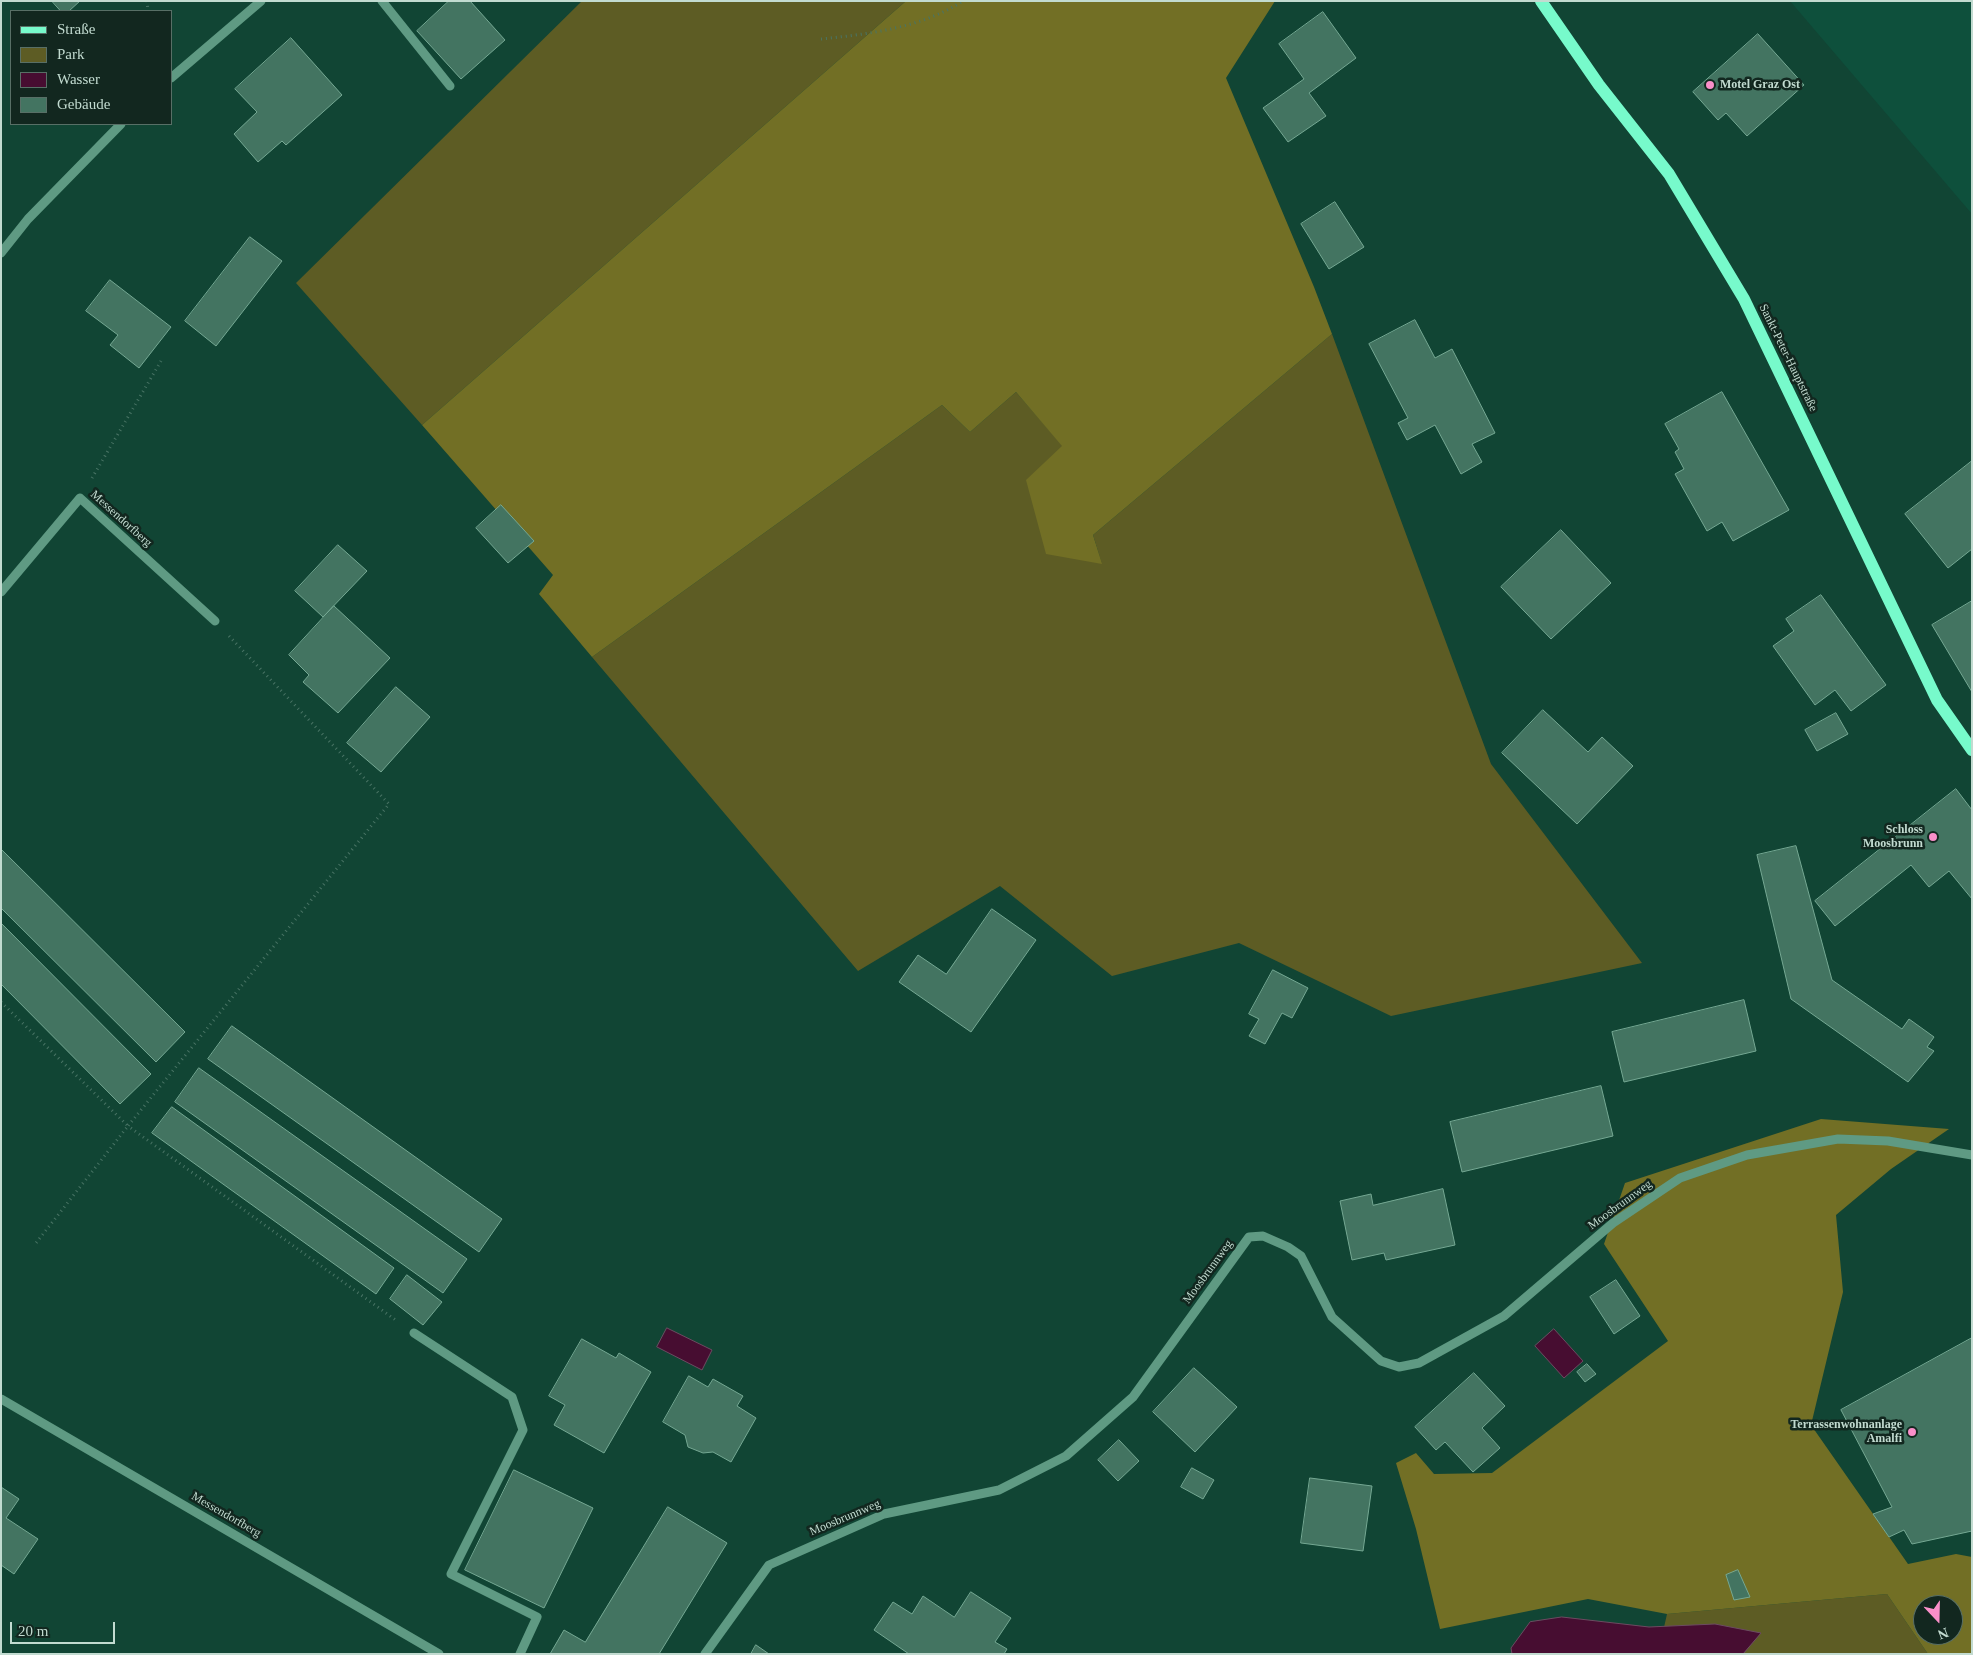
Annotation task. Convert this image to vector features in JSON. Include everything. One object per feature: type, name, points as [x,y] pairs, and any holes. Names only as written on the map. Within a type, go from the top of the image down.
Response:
[{"type":"main road","name":"Sankt-Peter-Hauptstraße","points":[[1540,1],[1599,85],[1668,174],[1744,299],[1937,700],[1972,750]]},
{"type":"street","points":[[172,77],[262,1]]},
{"type":"street","points":[[382,1],[450,86]]},
{"type":"street","points":[[1,253],[28,219],[120,125]]},
{"type":"street","name":"Messendorfberg","points":[[1,592],[80,498],[215,621]]},
{"type":"street","name":"Moosbrunnweg","points":[[705,1654],[769,1565],[884,1514],[999,1490],[1066,1456],[1133,1397],[1249,1236],[1263,1236],[1288,1247],[1300,1256],[1332,1317],[1381,1360],[1399,1366],[1420,1363],[1504,1316],[1613,1223],[1680,1178],[1747,1155],[1838,1139],[1888,1141],[1972,1155]]},
{"type":"street","points":[[414,1333],[512,1397],[523,1430],[451,1574],[537,1617],[520,1654]]},
{"type":"street","name":"Messendorfberg","points":[[1,1398],[439,1654]]},
{"type":"path","points":[[820,39],[869,34],[919,23],[950,10],[963,1]]},
{"type":"path","points":[[80,498],[161,361]]},
{"type":"path","points":[[36,1243],[128,1126],[389,804],[215,621]]},
{"type":"path","points":[[1,1002],[128,1126],[414,1333]]},
{"type":"shaded area","points":[[906,1],[1275,1],[1226,78],[1332,334],[1093,535],[1102,564],[1046,554],[1026,480],[1062,446],[1016,392],[970,432],[942,405],[592,657],[539,594],[553,575],[422,425]]},
{"type":"shaded area","points":[[1790,1],[1972,1],[1972,214]]},
{"type":"shaded area","points":[[1821,1119],[1949,1129],[1891,1169],[1836,1215],[1843,1292],[1811,1425],[1908,1564],[1956,1554],[1972,1557],[1972,1654],[1928,1654],[1922,1645],[1963,1645],[1963,1595],[1913,1595],[1913,1632],[1887,1594],[1667,1614],[1588,1599],[1440,1629],[1416,1529],[1396,1463],[1416,1453],[1434,1474],[1492,1473],[1668,1341],[1604,1244],[1625,1183]]},
{"type":"green space","points":[[582,1],[906,1],[422,425],[296,283]]},
{"type":"green space","points":[[1332,334],[1491,764],[1642,963],[1391,1016],[1239,943],[1112,976],[1000,886],[858,971],[592,657],[942,405],[970,432],[1016,392],[1063,446],[1102,564],[1093,535]]},
{"type":"green space","points":[[1887,1594],[1913,1632],[1913,1645],[1922,1645],[1928,1654],[1658,1654],[1667,1614]]},
{"type":"water","points":[[667,1328],[712,1350],[702,1370],[657,1347]]},
{"type":"water","points":[[1554,1329],[1583,1361],[1564,1378],[1535,1346]]},
{"type":"water","points":[[1562,1617],[1649,1627],[1715,1624],[1761,1633],[1743,1654],[1512,1654],[1511,1648],[1530,1622]]},
{"type":"building","points":[[52,1],[80,1],[70,10],[60,10]]},
{"type":"building","points":[[449,1],[470,1],[505,40],[461,79],[417,31]]},
{"type":"building","points":[[1323,12],[1356,58],[1309,93],[1326,116],[1288,142],[1263,108],[1304,79],[1279,44]]},
{"type":"building","points":[[1758,34],[1804,85],[1747,136],[1726,113],[1718,120],[1693,92]]},
{"type":"building","points":[[291,38],[342,95],[286,145],[282,141],[258,162],[234,134],[257,112],[235,89]]},
{"type":"building","points":[[1335,202],[1364,247],[1329,269],[1301,224]]},
{"type":"building","points":[[250,237],[282,261],[216,346],[185,321]]},
{"type":"building","points":[[110,280],[171,327],[139,368],[110,345],[118,335],[86,311]]},
{"type":"building","points":[[1415,320],[1435,358],[1452,349],[1495,433],[1472,444],[1482,462],[1461,474],[1435,425],[1407,440],[1398,423],[1408,418],[1369,344]]},
{"type":"building","points":[[1722,392],[1789,510],[1733,541],[1722,522],[1707,531],[1675,474],[1684,469],[1675,452],[1679,449],[1665,424]]},
{"type":"building","points":[[1972,461],[1972,549],[1948,568],[1905,514]]},
{"type":"building","points":[[501,505],[534,541],[508,563],[476,528]]},
{"type":"building","points":[[1561,530],[1611,583],[1551,639],[1501,587]]},
{"type":"building","points":[[338,545],[367,571],[323,617],[295,591]]},
{"type":"building","points":[[1821,595],[1886,685],[1851,711],[1835,690],[1815,705],[1773,646],[1794,631],[1786,619]]},
{"type":"building","points":[[1972,601],[1972,692],[1932,625]]},
{"type":"building","points":[[334,606],[390,658],[338,713],[303,682],[309,675],[289,655]]},
{"type":"building","points":[[396,687],[430,717],[381,772],[347,743]]},
{"type":"building","points":[[1543,710],[1588,752],[1602,737],[1633,766],[1577,824],[1502,753]]},
{"type":"building","points":[[1836,713],[1848,734],[1817,751],[1805,730]]},
{"type":"building","name":"Schloss Moosbrunn","points":[[1956,789],[1972,810],[1972,899],[1949,871],[1929,887],[1911,865],[1835,926],[1815,901]]},
{"type":"building","points":[[1796,846],[1832,980],[1902,1029],[1909,1019],[1934,1037],[1927,1047],[1934,1051],[1908,1082],[1791,999],[1757,855]]},
{"type":"building","points":[[1,849],[185,1032],[156,1062],[1,908]]},
{"type":"building","points":[[992,909],[1036,940],[971,1032],[899,982],[918,955],[946,974]]},
{"type":"building","points":[[1,923],[151,1074],[120,1104],[1,984]]},
{"type":"building","points":[[1273,970],[1308,988],[1292,1018],[1282,1013],[1265,1044],[1249,1036],[1259,1019],[1249,1014]]},
{"type":"building","points":[[1744,1000],[1756,1051],[1624,1082],[1612,1032]]},
{"type":"building","points":[[232,1026],[502,1219],[479,1252],[208,1059]]},
{"type":"building","points":[[199,1068],[467,1259],[443,1293],[175,1102]]},
{"type":"building","points":[[1601,1086],[1613,1136],[1462,1172],[1450,1122]]},
{"type":"building","points":[[172,1107],[394,1268],[376,1294],[152,1133]]},
{"type":"building","points":[[1443,1189],[1455,1245],[1386,1260],[1384,1253],[1352,1260],[1340,1201],[1371,1194],[1373,1205]]},
{"type":"building","points":[[407,1275],[442,1302],[423,1325],[390,1299]]},
{"type":"building","points":[[1616,1280],[1640,1316],[1614,1334],[1590,1297]]},
{"type":"building","name":"Terrassenwohnanlage Amalfi","points":[[1972,1338],[1972,1531],[1912,1544],[1904,1530],[1889,1537],[1873,1514],[1892,1507],[1841,1410]]},
{"type":"building","points":[[582,1339],[616,1358],[619,1353],[651,1372],[604,1453],[554,1425],[565,1405],[549,1396]]},
{"type":"building","points":[[1587,1364],[1596,1374],[1585,1382],[1577,1372]]},
{"type":"building","points":[[1194,1368],[1237,1407],[1195,1452],[1153,1412]]},
{"type":"building","points":[[1474,1373],[1505,1406],[1482,1428],[1500,1448],[1473,1472],[1445,1442],[1436,1450],[1415,1427]]},
{"type":"building","points":[[689,1376],[708,1387],[713,1379],[743,1396],[737,1406],[756,1418],[731,1462],[713,1452],[703,1453],[688,1447],[685,1435],[663,1422]]},
{"type":"building","points":[[1119,1440],[1139,1461],[1118,1481],[1098,1460]]},
{"type":"building","points":[[1192,1468],[1214,1480],[1203,1499],[1181,1487]]},
{"type":"building","points":[[514,1470],[593,1508],[544,1608],[465,1570]]},
{"type":"building","points":[[1310,1478],[1372,1486],[1363,1551],[1301,1543]]},
{"type":"building","points":[[1,1487],[19,1499],[6,1518],[38,1539],[14,1574],[1,1565]]},
{"type":"building","points":[[668,1507],[727,1543],[659,1654],[550,1654],[564,1630],[585,1642]]},
{"type":"building","points":[[1738,1570],[1750,1597],[1734,1600],[1726,1575]]},
{"type":"building","points":[[971,1592],[1011,1618],[995,1642],[1007,1649],[1004,1654],[909,1654],[874,1630],[893,1602],[912,1614],[923,1596],[954,1617]]},
{"type":"building","points":[[756,1645],[769,1654],[751,1654]]},
{"type":"place","name":"Motel Graz Ost","points":[[1710,85]]},
{"type":"place","name":"Schloss Moosbrunn","points":[[1933,837]]},
{"type":"place","name":"Terrassenwohnanlage Amalfi","points":[[1912,1432]]}]
